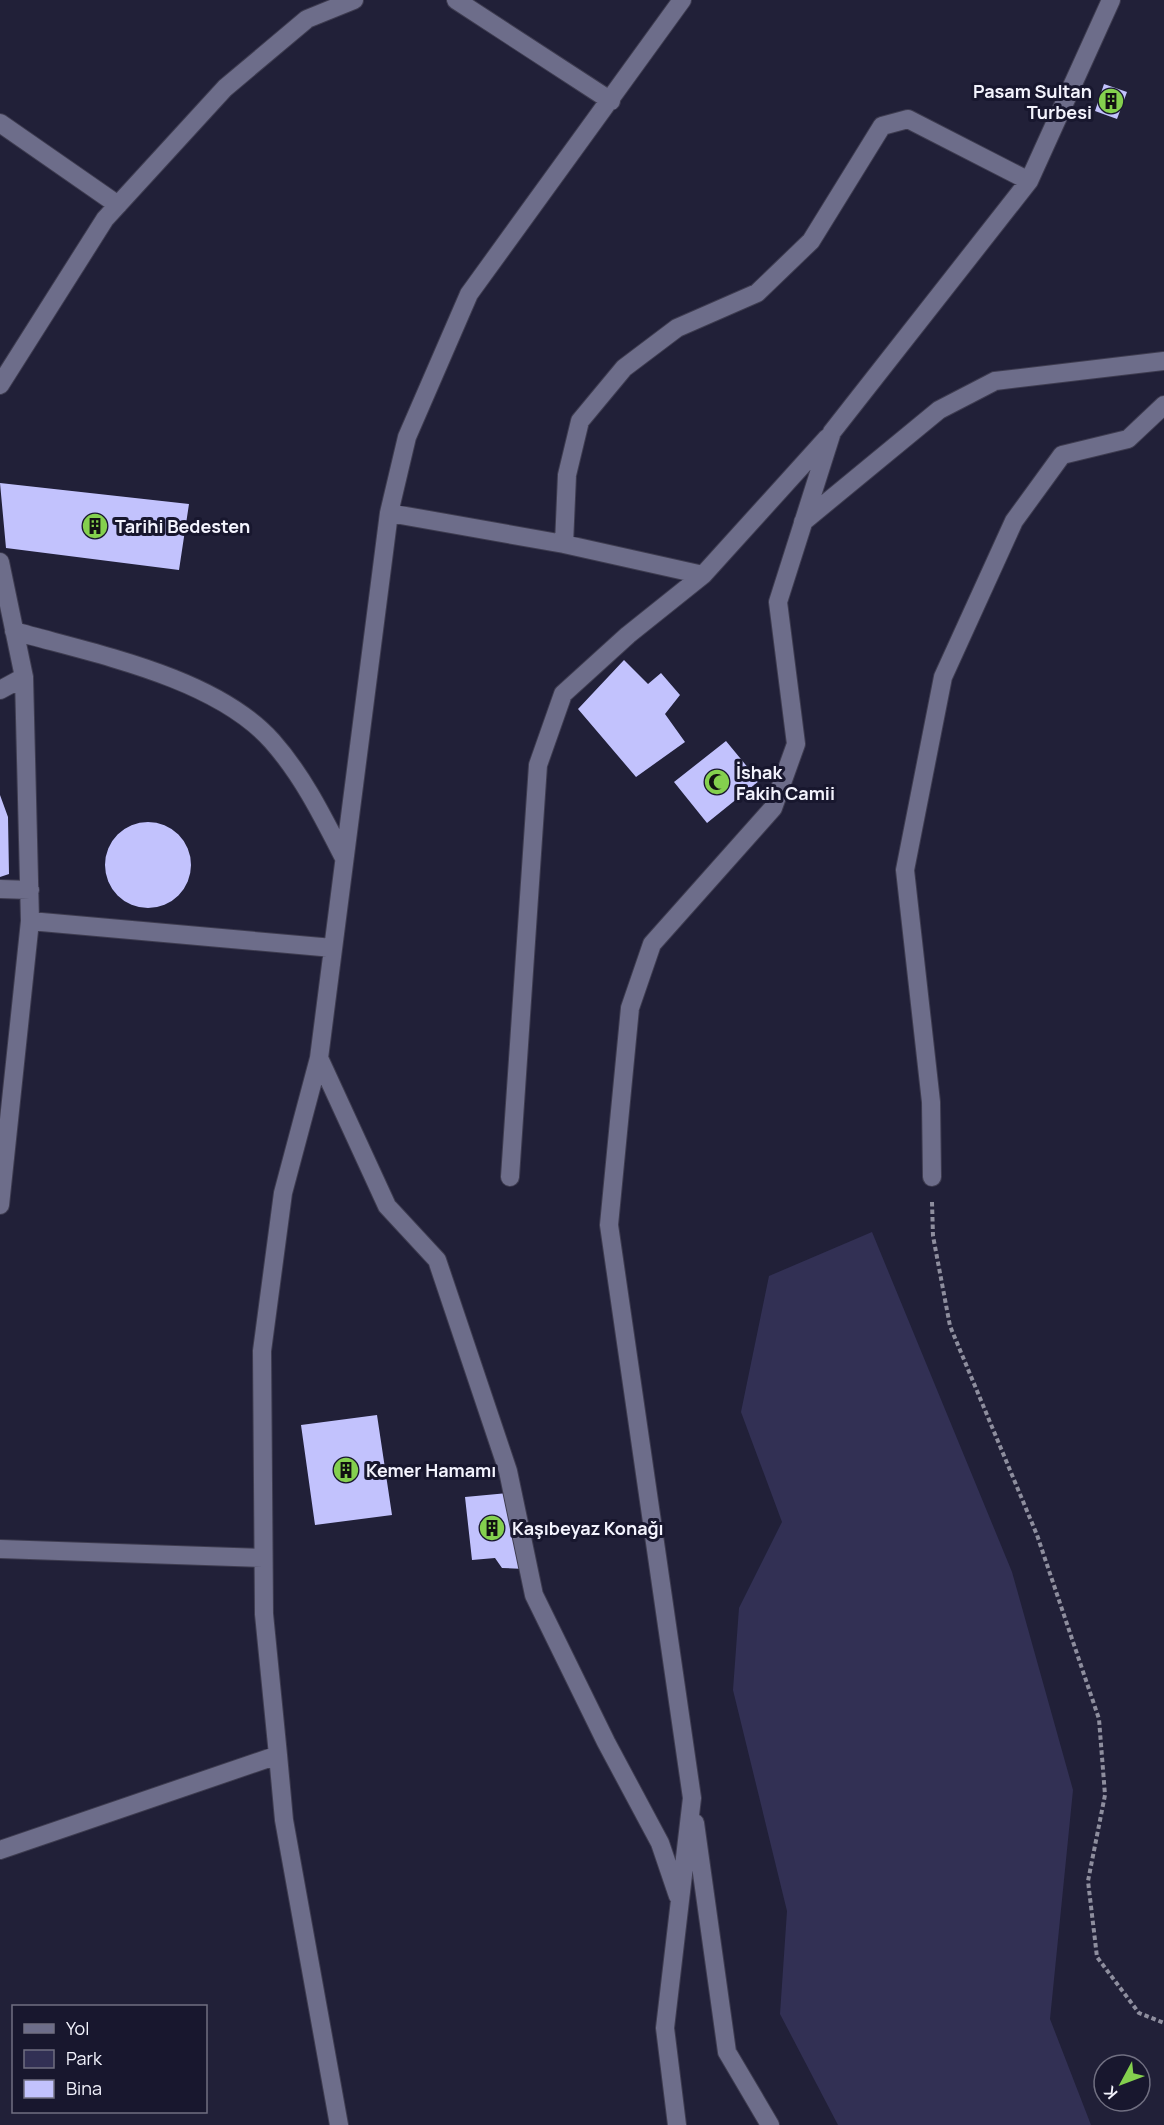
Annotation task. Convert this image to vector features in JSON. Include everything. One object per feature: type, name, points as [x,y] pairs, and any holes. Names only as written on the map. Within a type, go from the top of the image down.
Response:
[{"type":"street","points":[[0,385],[105,219],[225,88],[307,19],[354,0]]},
{"type":"street","points":[[456,0],[610,101]]},
{"type":"street","points":[[339,2125],[284,1820],[264,1614],[262,1351],[283,1193],[320,1058],[389,513],[407,437],[469,294],[682,0]]},
{"type":"street","points":[[510,1177],[538,765],[563,694],[628,635],[703,575],[832,432],[1029,182],[1111,0]]},
{"type":"street","points":[[564,544],[567,475],[580,421],[624,368],[677,327],[758,293],[811,241],[882,126],[908,119],[1029,182]]},
{"type":"street","points":[[0,123],[118,205]]},
{"type":"street","points":[[803,522],[939,410],[995,381],[1164,361]]},
{"type":"street","points":[[932,1177],[931,1101],[905,870],[943,677],[1014,521],[1062,455],[1128,439],[1164,405]]},
{"type":"street","points":[[770,2125],[727,2052],[609,1225],[630,1008],[652,944],[773,808],[796,744],[778,602],[832,432]]},
{"type":"street","points":[[389,513],[564,544],[703,575]]},
{"type":"street","points":[[0,562],[24,677],[30,890],[30,921],[0,1205]]},
{"type":"street","points":[[14,631],[148,669],[232,706],[272,741],[313,797],[344,858]]},
{"type":"street","points":[[0,690],[24,677]]},
{"type":"street","points":[[0,888],[30,890]]},
{"type":"street","points":[[30,921],[333,948]]},
{"type":"street","points":[[320,1058],[387,1206],[437,1260],[508,1471],[534,1595],[606,1742],[660,1843],[680,1902]]},
{"type":"street","points":[[0,1548],[263,1558]]},
{"type":"street","points":[[0,1850],[278,1755]]},
{"type":"street","points":[[678,2125],[665,2028],[692,1798]]},
{"type":"path","points":[[932,1177],[933,1236],[950,1326],[1037,1535],[1099,1719],[1105,1795],[1088,1881],[1097,1957],[1139,2013],[1164,2023]]},
{"type":"green space","points":[[872,1232],[1012,1572],[1073,1790],[1050,2019],[1091,2125],[838,2125],[780,2014],[787,1911],[733,1690],[739,1608],[782,1522],[741,1412],[769,1276]]},
{"type":"building","name":"Pasam Sultan Turbesi","points":[[1104,84],[1127,92],[1117,119],[1095,111]]},
{"type":"building","name":"Tarihi Bedesten","points":[[0,483],[189,504],[179,570],[6,548]]},
{"type":"building","points":[[624,660],[648,684],[661,673],[680,695],[665,714],[685,742],[636,777],[578,709]]},
{"type":"building","name":"İshak Fakih Camii","points":[[726,741],[759,781],[707,823],[674,782]]},
{"type":"building","points":[[0,795],[8,817],[9,874],[0,877]]},
{"type":"building","points":[[148,822],[172,829],[184,841],[191,865],[184,889],[172,901],[148,908],[124,901],[112,889],[105,865],[112,841],[124,829]]},
{"type":"building","name":"Kemer Hamamı","points":[[377,1415],[392,1515],[315,1525],[301,1425]]},
{"type":"building","name":"Kaşıbeyaz Konağı","points":[[508,1493],[525,1569],[502,1568],[495,1558],[472,1560],[465,1497]]},
{"type":"place","name":"Pasam Sultan Turbesi","points":[[1111,101]]},
{"type":"place","name":"Tarihi Bedesten","points":[[95,526]]},
{"type":"place","name":"İshak Fakih Camii","points":[[717,782]]},
{"type":"place","name":"Kemer Hamamı","points":[[346,1470]]},
{"type":"place","name":"Kaşıbeyaz Konağı","points":[[492,1528]]}]
